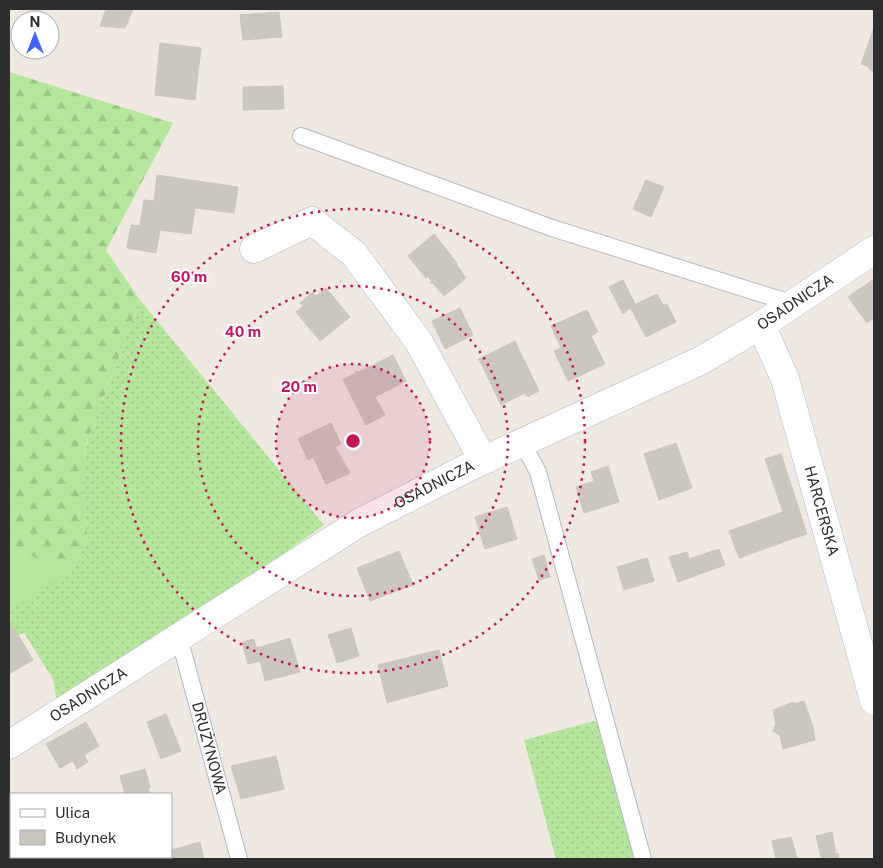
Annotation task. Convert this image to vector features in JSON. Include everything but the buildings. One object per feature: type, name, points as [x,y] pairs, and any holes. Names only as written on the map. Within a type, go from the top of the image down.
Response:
[{"type":"street","points":[[254,249],[312,221],[354,254],[419,342],[483,460]]},
{"type":"street","name":"OSADNICZA","points":[[9,745],[359,523],[483,460],[700,361],[761,326],[874,250]]},
{"type":"street","name":"HARCERSKA","points":[[761,326],[785,379],[874,701]]},
{"type":"lane","points":[[301,136],[552,228],[794,304]]},
{"type":"lane","points":[[522,442],[538,472],[643,859]]},
{"type":"lane","name":"DRUŻYNOWA","points":[[179,637],[239,859]]},
{"type":"green space","points":[[9,72],[173,123],[106,250],[140,300],[86,445],[82,492],[88,537],[71,571],[9,548]]},
{"type":"green space","points":[[140,300],[324,525],[194,617],[57,702],[53,679],[24,633],[18,635],[14,628],[9,631],[9,548],[71,571],[88,537],[82,492],[86,445]]},
{"type":"green space","points":[[9,548],[71,571],[9,611]]},
{"type":"green space","points":[[598,720],[637,859],[556,859],[524,740]]}]
